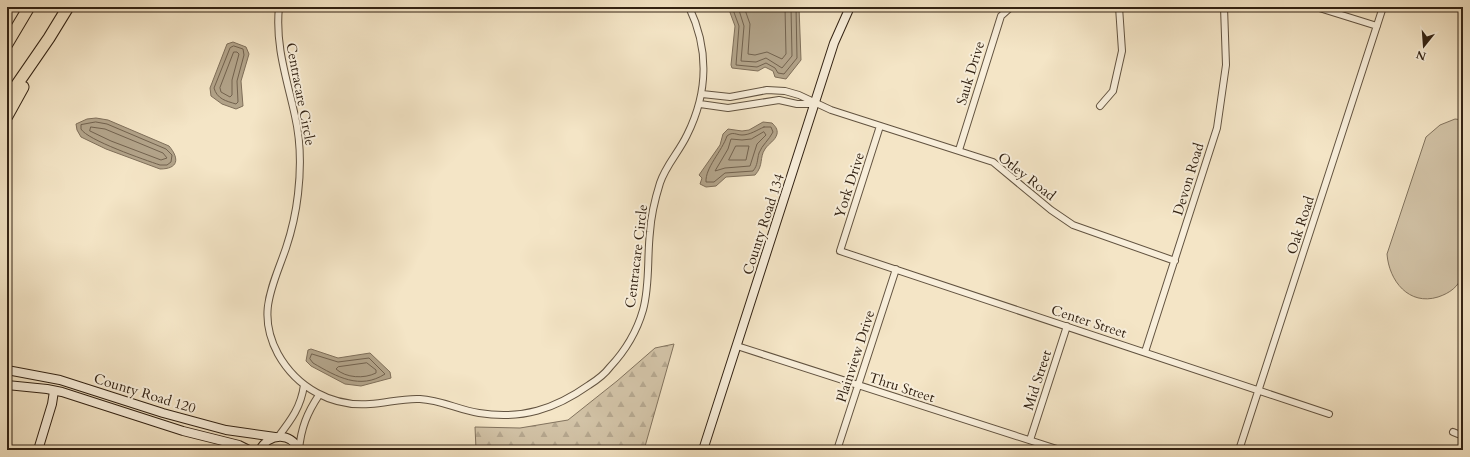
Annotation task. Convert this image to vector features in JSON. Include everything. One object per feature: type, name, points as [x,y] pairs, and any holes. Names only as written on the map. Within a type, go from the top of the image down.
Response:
[{"type":"highway","points":[[7,29],[22,7]]},
{"type":"highway","points":[[7,44],[29,7]]},
{"type":"highway","points":[[7,99],[68,7]]},
{"type":"highway","points":[[7,116],[52,33]]},
{"type":"street","name":"Centracare Circle","points":[[279,7],[279,50],[296,118],[300,159],[296,212],[286,249],[272,282],[269,296],[268,325],[278,354],[294,376],[304,385],[319,395],[333,401],[358,405],[407,399],[422,399],[480,413],[513,415],[546,409],[562,402],[599,379],[627,345],[643,309],[648,276],[650,232],[659,188],[667,166],[687,137],[700,104],[702,94],[705,74],[703,49],[698,25],[689,7]]},
{"type":"street","name":"County Road 134","points":[[703,450],[816,104],[834,43],[850,7]]},
{"type":"street","name":"Sauk Drive","points":[[959,150],[1001,16],[1011,7]]},
{"type":"street","points":[[1100,106],[1113,91],[1122,51],[1120,7]]},
{"type":"street","name":"Devon Road","points":[[1145,352],[1217,128],[1226,65],[1224,7]]},
{"type":"street","points":[[1316,7],[1377,26]]},
{"type":"street","name":"Oak Road","points":[[1239,450],[1383,7]]},
{"type":"street","points":[[702,94],[730,97],[767,90],[785,91],[799,95],[816,104]]},
{"type":"street","points":[[700,104],[728,108],[779,100],[797,104],[816,104]]},
{"type":"street","name":"Otley Road","points":[[816,104],[993,162],[1051,210],[1073,225],[1175,262]]},
{"type":"street","name":"York Drive","points":[[840,251],[880,126]]},
{"type":"street","name":"Center Street","points":[[840,251],[1330,414]]},
{"type":"street","name":"Plainview Drive","points":[[837,450],[896,269]]},
{"type":"street","name":"Mid Street","points":[[1030,440],[1067,326]]},
{"type":"street","name":"Thru Street","points":[[737,346],[1060,450]]},
{"type":"street","name":"County Road 120","points":[[7,370],[60,380],[171,415],[226,430],[288,438],[297,445],[299,450]]},
{"type":"street","name":"County Road 120","points":[[7,385],[54,391],[183,430],[239,445],[249,450]]},
{"type":"street","points":[[260,450],[267,441],[276,437],[298,410],[303,397],[304,385]]},
{"type":"street","points":[[38,450],[52,404],[54,391]]},
{"type":"street","points":[[299,450],[302,426],[319,395]]},
{"type":"street","points":[[1452,432],[1463,436]]},
{"type":"green space","points":[[1455,119],[1463,120],[1463,275],[1456,286],[1446,294],[1428,299],[1418,298],[1402,289],[1396,282],[1387,254],[1426,137],[1440,125]]},
{"type":"green space","points":[[674,344],[644,450],[476,449],[475,427],[520,428],[568,420],[655,348]]},
{"type":"water","points":[[728,7],[799,7],[801,60],[786,79],[775,77],[773,71],[765,67],[758,71],[732,68],[731,65],[735,26]]},
{"type":"water","points":[[233,42],[246,47],[249,54],[241,81],[243,106],[236,109],[222,104],[211,96],[210,88],[227,44]]},
{"type":"water","points":[[96,118],[108,120],[169,146],[175,155],[176,159],[174,165],[166,169],[160,169],[106,149],[81,137],[77,130],[76,124],[87,119]]},
{"type":"water","points":[[763,122],[772,123],[777,129],[777,134],[763,152],[760,168],[755,175],[726,177],[716,186],[706,187],[700,184],[702,178],[699,175],[720,145],[723,134],[728,129],[742,131],[749,130]]},
{"type":"water","points":[[311,349],[338,358],[370,353],[390,372],[391,378],[361,386],[345,384],[311,366],[306,361],[308,350]]}]
